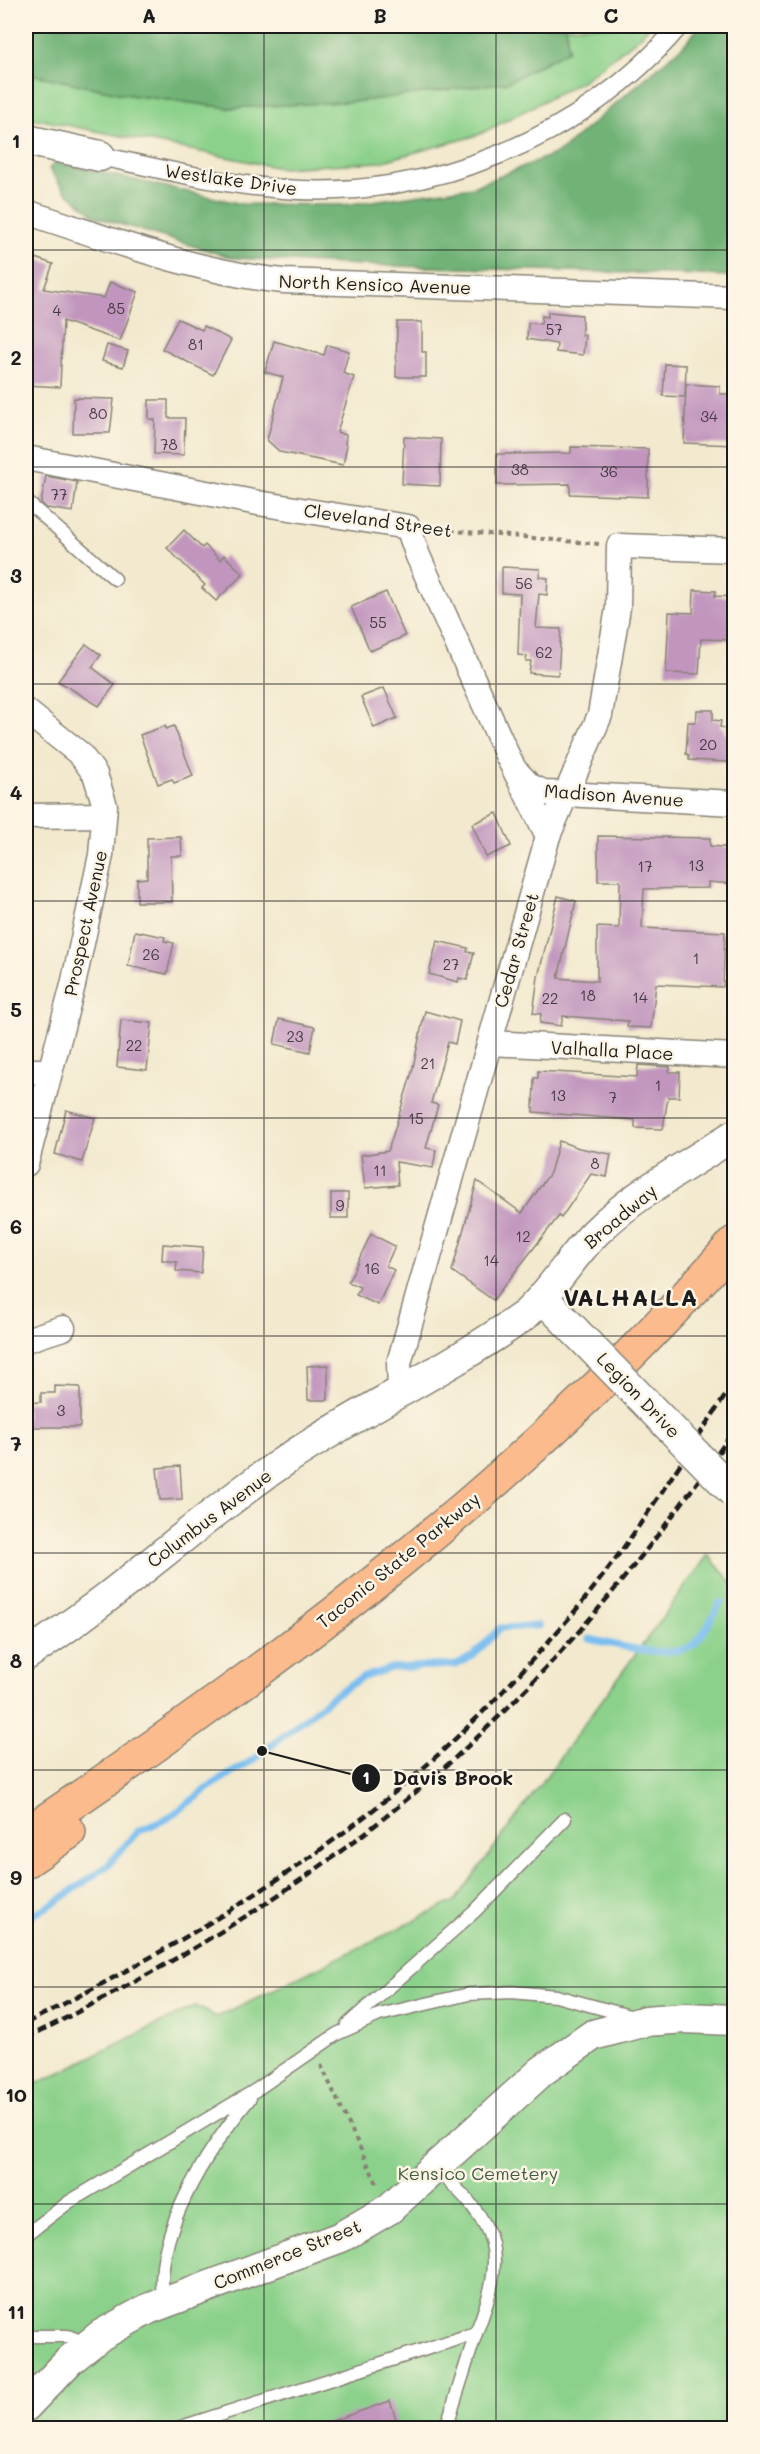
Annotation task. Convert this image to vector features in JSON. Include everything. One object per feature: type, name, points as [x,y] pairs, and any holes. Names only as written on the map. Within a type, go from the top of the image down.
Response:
[{"type":"highway","name":"Taconic State Parkway","points":[[26,1834],[243,1682],[335,1613],[463,1509],[546,1436],[611,1374],[735,1243]]},
{"type":"highway","name":"Taconic State Parkway","points":[[26,1861],[247,1706],[430,1564],[505,1502],[596,1419],[735,1275]]},
{"type":"street","name":"Westlake Drive","points":[[26,140],[207,178],[284,189],[372,188],[416,180],[500,155],[575,116],[634,69],[679,26]]},
{"type":"street","name":"North Kensico Avenue","points":[[26,212],[198,267],[244,277],[283,281],[735,297]]},
{"type":"street","name":"Cleveland Street","points":[[26,458],[86,467],[258,503],[408,527]]},
{"type":"street","points":[[408,527],[418,556],[508,757],[548,836]]},
{"type":"street","points":[[619,546],[735,550]]},
{"type":"street","name":"Cedar Street","points":[[400,1391],[399,1363],[548,836],[600,715],[607,686],[618,608],[619,546]]},
{"type":"street","name":"Prospect Avenue","points":[[26,711],[80,754],[95,774],[105,806],[101,855],[73,985],[26,1164]]},
{"type":"street","name":"Madison Avenue","points":[[508,757],[530,786],[546,793],[735,803]]},
{"type":"street","points":[[26,816],[104,815]]},
{"type":"street","name":"Valhalla Place","points":[[490,1043],[735,1056]]},
{"type":"street","points":[[26,1071],[50,1071]]},
{"type":"street","name":"Broadway","points":[[400,1391],[496,1335],[525,1315],[543,1298],[583,1246],[612,1218],[660,1181],[735,1135]]},
{"type":"street","name":"Legion Drive","points":[[543,1298],[735,1493]]},
{"type":"street","points":[[26,1340],[63,1328]]},
{"type":"street","name":"Columbus Avenue","points":[[26,1655],[68,1628],[235,1496],[282,1463],[400,1391]]},
{"type":"street","name":"Commerce Street","points":[[26,2406],[87,2344],[148,2309],[331,2241],[389,2209],[542,2072],[593,2035],[646,2020],[685,2018],[735,2020]]},
{"type":"lane","points":[[26,501],[115,579]]},
{"type":"lane","points":[[26,2235],[69,2202],[256,2090],[337,2034],[474,1912],[565,1819]]},
{"type":"lane","points":[[337,2034],[379,2016],[431,2001],[469,1994],[512,1992],[556,1996],[646,2020]]},
{"type":"lane","points":[[164,2304],[161,2278],[164,2260],[187,2196],[200,2168],[216,2143],[256,2090]]},
{"type":"lane","points":[[436,2169],[484,2218],[495,2255],[491,2296],[476,2333],[446,2428],[452,2428]]},
{"type":"lane","points":[[178,2428],[476,2333]]},
{"type":"lane","points":[[26,2337],[68,2336],[87,2344]]},
{"type":"path","name":"Cleveland Street","points":[[408,527],[619,546]]},
{"type":"path","points":[[314,2051],[389,2209]]},
{"type":"green space","points":[[26,26],[566,26],[568,50],[508,82],[361,101],[229,108],[123,94],[26,73]]},
{"type":"green space","points":[[566,26],[649,26],[641,36],[582,81],[478,135],[380,162],[280,168],[26,117],[26,73],[123,94],[229,108],[361,101],[508,82],[568,50]]},
{"type":"green space","points":[[700,26],[734,26],[734,276],[362,265],[233,258],[97,217],[65,191],[49,169],[55,162],[242,204],[344,205],[473,187],[559,152],[684,45]]},
{"type":"green space","name":"Kensico Cemetery","points":[[708,1555],[734,1585],[734,2428],[26,2428],[26,2089],[195,2006],[217,2017],[455,1901]]},
{"type":"building","points":[[26,255],[53,264],[44,289],[104,298],[110,282],[138,292],[120,341],[63,321],[60,387],[26,385]]},
{"type":"building","points":[[548,312],[582,315],[582,335],[585,335],[583,355],[556,352],[557,344],[527,339],[528,323],[541,324],[542,316],[548,317]]},
{"type":"building","points":[[178,319],[202,330],[204,326],[231,340],[213,375],[162,349]]},
{"type":"building","points":[[397,322],[422,322],[422,352],[426,352],[426,377],[396,377]]},
{"type":"building","points":[[274,341],[324,355],[327,345],[349,351],[343,373],[354,377],[337,432],[346,435],[345,444],[347,445],[343,465],[280,452],[267,440],[283,377],[265,372]]},
{"type":"building","points":[[107,345],[128,351],[123,367],[102,361]]},
{"type":"building","points":[[665,364],[686,365],[685,397],[663,396]]},
{"type":"building","points":[[686,384],[720,386],[720,394],[735,394],[735,445],[684,443]]},
{"type":"building","points":[[74,398],[114,399],[110,433],[73,433]]},
{"type":"building","points":[[149,400],[168,400],[168,418],[185,418],[184,455],[154,454],[155,420],[149,419]]},
{"type":"building","points":[[404,437],[441,439],[440,486],[402,484]]},
{"type":"building","points":[[571,447],[648,449],[648,497],[570,494],[570,484],[497,485],[497,454],[571,453]]},
{"type":"building","points":[[46,476],[77,482],[73,512],[47,508],[41,503]]},
{"type":"building","points":[[184,530],[202,548],[205,545],[220,560],[224,555],[243,574],[216,601],[202,588],[205,585],[167,548]]},
{"type":"building","points":[[502,567],[540,569],[539,577],[548,578],[547,595],[539,594],[536,628],[561,629],[558,675],[529,673],[531,661],[526,661],[527,656],[518,655],[520,594],[502,593]]},
{"type":"building","points":[[694,590],[716,591],[715,596],[735,597],[735,640],[701,639],[699,674],[666,673],[669,612],[693,613]]},
{"type":"building","points":[[386,592],[405,636],[370,651],[351,607]]},
{"type":"building","points":[[86,644],[101,655],[92,667],[115,685],[99,706],[58,681]]},
{"type":"building","points":[[384,688],[397,718],[374,728],[361,697]]},
{"type":"building","points":[[697,710],[713,710],[713,720],[721,721],[720,727],[725,728],[725,734],[730,734],[728,762],[689,760],[689,755],[686,754],[688,722],[696,722]]},
{"type":"building","points":[[165,726],[166,729],[174,726],[193,776],[174,783],[172,779],[158,784],[140,735]]},
{"type":"building","points":[[497,813],[511,846],[486,857],[472,824]]},
{"type":"building","points":[[598,836],[710,838],[710,846],[735,848],[733,884],[708,882],[708,888],[644,889],[642,928],[725,932],[723,987],[656,984],[651,1028],[627,1027],[628,1021],[563,1016],[561,1026],[540,1023],[541,1014],[533,1013],[538,977],[558,896],[576,901],[558,978],[597,981],[597,927],[619,928],[620,881],[598,881]]},
{"type":"building","points":[[181,837],[182,856],[171,856],[172,902],[137,902],[137,879],[147,878],[147,838]]},
{"type":"building","points":[[135,931],[165,937],[164,941],[174,943],[167,974],[128,966]]},
{"type":"building","points":[[437,941],[468,948],[467,952],[474,953],[467,980],[459,978],[458,982],[429,974]]},
{"type":"building","points":[[425,1011],[460,1021],[455,1044],[448,1042],[431,1103],[438,1105],[426,1148],[436,1150],[433,1168],[396,1162],[398,1185],[365,1188],[361,1155],[388,1151],[412,1072]]},
{"type":"building","points":[[279,1019],[315,1027],[310,1052],[274,1044]]},
{"type":"building","points":[[121,1020],[152,1023],[147,1070],[117,1067]]},
{"type":"building","points":[[638,1065],[670,1067],[669,1072],[680,1072],[679,1097],[668,1097],[663,1129],[635,1128],[635,1120],[533,1112],[534,1078],[538,1078],[538,1071],[637,1077]]},
{"type":"building","points":[[66,1110],[95,1118],[82,1162],[55,1154]]},
{"type":"building","points":[[559,1141],[579,1148],[611,1154],[607,1177],[591,1174],[561,1218],[559,1216],[493,1300],[452,1271],[477,1181],[522,1213],[550,1173]]},
{"type":"building","points":[[331,1193],[348,1193],[348,1218],[331,1218]]},
{"type":"building","points":[[371,1234],[395,1246],[386,1266],[394,1270],[378,1305],[356,1295],[360,1287],[348,1282]]},
{"type":"building","points":[[163,1244],[203,1247],[201,1273],[176,1271],[177,1262],[162,1260]]},
{"type":"building","points":[[328,1365],[328,1400],[308,1400],[307,1366]]},
{"type":"building","points":[[55,1386],[80,1387],[80,1427],[26,1427],[26,1403],[41,1402],[41,1393],[55,1393]]},
{"type":"building","points":[[180,1466],[182,1499],[160,1500],[157,1468]]},
{"type":"building","points":[[390,2401],[399,2428],[320,2428],[320,2425]]},
{"type":"waterway","points":[[589,1639],[660,1652],[687,1648],[700,1638],[721,1602]]},
{"type":"waterway","points":[[26,1919],[59,1900],[107,1866],[138,1831],[167,1819],[215,1783],[253,1760],[334,1695],[361,1678],[391,1668],[456,1665],[473,1656],[500,1628],[538,1626]]},
{"type":"railway","points":[[26,2023],[168,1947],[259,1892],[347,1830],[439,1754],[554,1636],[597,1584],[638,1528],[734,1383]]},
{"type":"railway","points":[[26,2038],[124,1987],[266,1903],[357,1839],[448,1764],[494,1721],[581,1630],[660,1532],[734,1430]]},
{"type":"place","name":"Davis Brook","points":[[262,1751]]},
{"type":"district","name":"VALHALLA","points":[[631,1296]]}]
